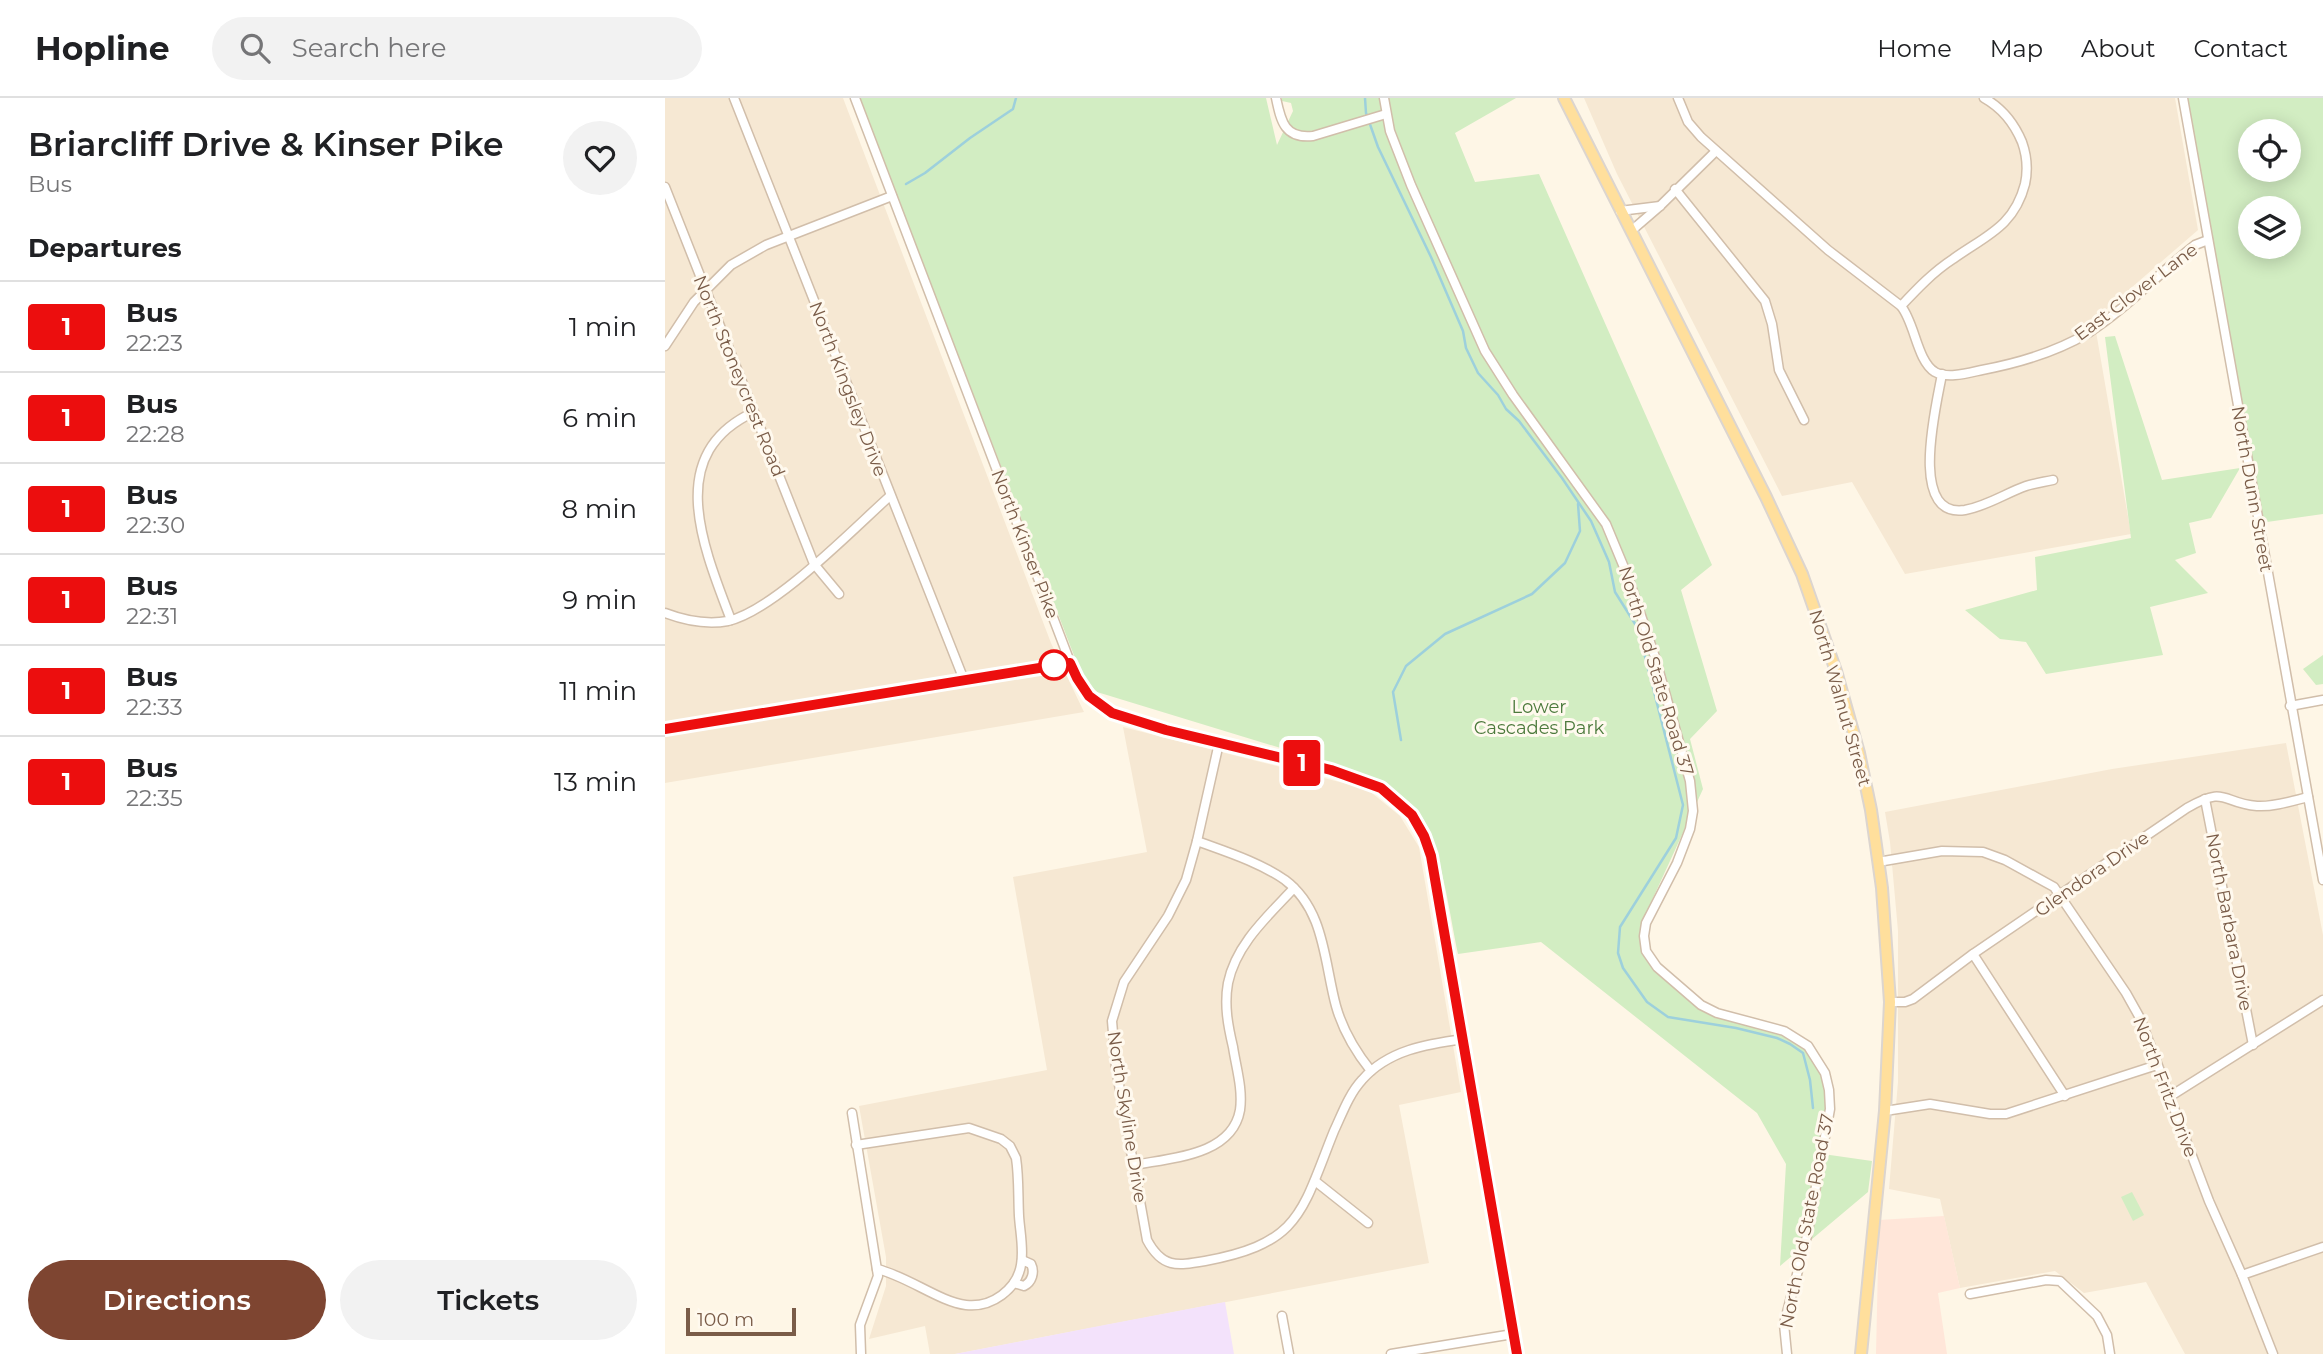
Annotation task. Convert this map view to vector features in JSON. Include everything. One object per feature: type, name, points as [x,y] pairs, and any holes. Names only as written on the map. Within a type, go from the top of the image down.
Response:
[{"type":"main road","name":"North Walnut Street","points":[[1564,98],[1766,497],[1802,574],[1826,638],[1847,708],[1871,810],[1891,1002],[1885,1111],[1861,1354]]},
{"type":"street","name":"North Kingsley Drive","points":[[734,98],[964,680]]},
{"type":"street","name":"North Kinser Pike","points":[[855,98],[1070,663],[1083,688],[1107,710],[1144,724],[1370,782],[1392,795],[1412,815],[1424,836],[1431,856],[1464,1039],[1517,1354]]},
{"type":"street","points":[[1276,98],[1287,129],[1302,137],[1314,136],[1386,114]]},
{"type":"street","name":"North Old State Road 37","points":[[1384,98],[1386,114],[1411,185],[1485,351],[1513,395],[1606,524],[1628,578],[1654,657],[1682,751],[1693,799],[1686,840],[1646,923],[1646,951],[1657,967],[1701,1006],[1717,1013],[1773,1027],[1794,1036],[1814,1052],[1825,1073],[1830,1108],[1807,1236],[1784,1324],[1787,1354]]},
{"type":"street","points":[[1678,98],[1688,122],[1716,151],[1828,250],[1901,306],[1927,363],[1942,374],[1929,456],[1933,487],[1941,504],[1954,510],[1970,509],[2028,486],[2053,480]]},
{"type":"street","points":[[1901,306],[1940,268],[2001,227],[2022,196],[2027,166],[2024,147],[2008,118],[1984,98]]},
{"type":"street","name":"North Dunn Street","points":[[2183,98],[2323,880]]},
{"type":"street","points":[[1631,231],[1716,151]]},
{"type":"street","name":"North Stoneycrest Road","points":[[665,187],[814,564],[839,594]]},
{"type":"street","points":[[1675,189],[1765,301],[1772,324],[1779,370],[1804,420]]},
{"type":"street","points":[[665,346],[705,289],[743,258],[788,236],[892,195]]},
{"type":"street","points":[[1620,211],[1660,206]]},
{"type":"street","name":"East Clover Lane","points":[[1942,374],[1975,372],[2007,365],[2073,341],[2110,317],[2195,245],[2208,240]]},
{"type":"street","points":[[695,458],[705,441],[718,429],[754,412]]},
{"type":"street","points":[[665,613],[697,622],[731,620],[758,609],[814,564],[890,496]]},
{"type":"street","points":[[688,503],[731,620]]},
{"type":"street","points":[[665,729],[1070,663]]},
{"type":"street","points":[[2290,706],[2323,700]]},
{"type":"street","name":"North Skyline Drive","points":[[1219,743],[1190,867],[1178,898],[1124,982],[1112,1021],[1116,1068],[1147,1240],[1160,1258],[1173,1264],[1232,1256],[1257,1248],[1274,1238],[1292,1222],[1303,1207],[1315,1181]]},
{"type":"street","points":[[2205,799],[2221,796],[2265,806],[2308,797]]},
{"type":"street","name":"Glendora Drive","points":[[1891,1002],[1913,999],[1973,954],[2187,808],[2205,799]]},
{"type":"street","name":"North Barbara Drive","points":[[2205,799],[2253,1045]]},
{"type":"street","points":[[1197,841],[1263,867],[1294,888],[1310,907],[1317,924],[1344,1029],[1371,1071]]},
{"type":"street","name":"North Fritz Drive","points":[[1878,862],[1943,851],[1983,852],[2005,860],[2054,887],[2134,1007],[2209,1201],[2273,1354]]},
{"type":"street","points":[[1134,1165],[1202,1151],[1218,1143],[1232,1129],[1239,1113],[1240,1093],[1227,1014],[1228,983],[1235,961],[1247,942],[1294,888]]},
{"type":"street","points":[[1973,954],[2065,1096]]},
{"type":"street","points":[[2169,1097],[2323,1000]]},
{"type":"street","points":[[1368,1223],[1315,1181],[1348,1101],[1361,1080],[1385,1060],[1438,1042],[1464,1039]]},
{"type":"street","points":[[1885,1111],[1930,1104],[1998,1115],[2157,1065]]},
{"type":"street","points":[[852,1113],[878,1276],[860,1325],[861,1354]]},
{"type":"street","points":[[856,1144],[968,1128],[990,1133],[1006,1142],[1014,1152],[1022,1260],[1014,1283],[1002,1296],[991,1302],[967,1305],[904,1277],[877,1269]]},
{"type":"street","points":[[2242,1275],[2323,1247]]},
{"type":"street","points":[[1014,1283],[1024,1286],[1029,1283],[1033,1273],[1031,1264],[1022,1260]]},
{"type":"street","points":[[1970,1294],[2046,1280],[2060,1281],[2097,1316],[2107,1335],[2110,1354]]},
{"type":"street","points":[[1282,1316],[1289,1354]]},
{"type":"street","points":[[1391,1354],[1513,1334]]},
{"type":"shaded area","points":[[665,98],[843,98],[1051,643],[1084,712],[665,783]]},
{"type":"shaded area","points":[[1584,98],[2175,98],[2198,230],[2094,320],[2131,534],[1905,574],[1852,482],[1782,496],[1617,174]]},
{"type":"shaded area","points":[[1123,727],[1367,789],[1400,816],[1419,847],[1461,1092],[1399,1105],[1429,1263],[955,1354],[930,1354],[925,1326],[869,1339],[886,1286],[886,1257],[859,1106],[1047,1070],[1013,877],[1147,852]]},
{"type":"shaded area","points":[[2286,743],[2323,935],[2323,1354],[2185,1354],[2146,1282],[2084,1293],[2055,1271],[1960,1288],[1940,1199],[1889,1189],[1898,1082],[1898,931],[1885,812],[2112,769]]},
{"type":"shaded area","points":[[1944,1216],[1960,1288],[1938,1293],[1947,1354],[1876,1354],[1879,1220]]},
{"type":"shaded area","points":[[1225,1302],[1234,1354],[955,1354],[1094,1327]]},
{"type":"green space","name":"Lower Cascades Park","points":[[859,98],[1266,98],[1277,145],[1293,111],[1291,103],[1282,101],[1282,98],[1516,98],[1455,133],[1475,182],[1539,174],[1712,565],[1681,590],[1717,711],[1690,739],[1703,789],[1642,922],[1640,942],[1663,973],[1708,1013],[1787,1036],[1812,1056],[1822,1073],[1827,1092],[1823,1154],[1872,1161],[1868,1192],[1780,1266],[1786,1164],[1757,1113],[1541,942],[1458,954],[1435,846],[1422,817],[1401,795],[1356,771],[1097,692],[1084,678]]},
{"type":"green space","points":[[2183,98],[2323,98],[2323,514],[2260,523]]},
{"type":"green space","points":[[2115,336],[2162,480],[2240,468],[2211,518],[2189,523],[2196,553],[2175,560],[2208,593],[2150,607],[2163,655],[2046,674],[2026,642],[2000,639],[1965,610],[2037,590],[2035,557],[2131,538],[2105,337]]},
{"type":"green space","points":[[2323,655],[2323,684],[2316,685],[2303,669]]},
{"type":"green space","points":[[2132,1192],[2144,1215],[2133,1221],[2121,1197]]},
{"type":"waterway","points":[[906,184],[1013,109],[1016,98]]},
{"type":"waterway","points":[[1365,98],[1366,113],[1378,147],[1431,257],[1478,373],[1519,421],[1591,521],[1609,562],[1615,592],[1637,627],[1683,805],[1676,838],[1620,927],[1618,953],[1623,968],[1647,1002],[1668,1017],[1777,1038],[1803,1053],[1813,1108]]},
{"type":"waterway","points":[[1401,740],[1393,692],[1406,666],[1445,634],[1532,594],[1565,563],[1580,531],[1578,504]]},
{"type":"bus line","name":"1","points":[[665,729],[1070,663],[1089,696],[1112,713],[1166,730],[1331,770],[1370,782],[1392,795],[1417,822],[1431,856],[1517,1354]]}]
